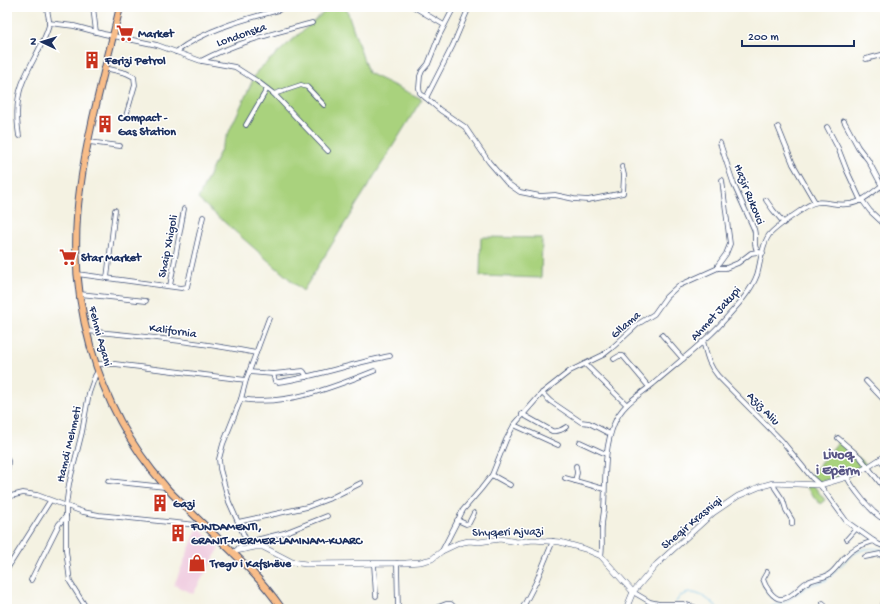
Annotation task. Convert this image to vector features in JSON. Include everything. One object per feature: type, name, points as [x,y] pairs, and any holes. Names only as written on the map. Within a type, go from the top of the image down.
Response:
[{"type":"main road","name":"Fehmi Agani","points":[[120,7],[81,179],[76,240],[77,274],[86,330],[97,368],[117,416],[129,437],[166,487],[203,524],[235,552],[282,609]]},
{"type":"street","points":[[19,136],[17,111],[20,91],[23,80],[44,38],[49,23],[47,7]]},
{"type":"street","points":[[93,7],[96,32]]},
{"type":"street","points":[[414,7],[444,25]]},
{"type":"street","points":[[424,13],[428,7]]},
{"type":"street","points":[[454,7],[444,25],[432,55],[420,76],[420,93],[465,127],[489,162],[507,183],[520,192],[540,196],[555,195],[588,200],[610,194],[623,193],[624,175],[622,168]]},
{"type":"street","points":[[426,98],[453,45],[469,7]]},
{"type":"street","points":[[176,52],[197,38],[235,23],[279,10]]},
{"type":"street","name":"Londonska","points":[[49,23],[74,26],[157,45],[201,61],[235,68],[242,71],[274,94],[328,151]]},
{"type":"street","name":"Londonska","points":[[201,61],[224,50],[262,37],[312,23]]},
{"type":"street","points":[[866,59],[885,54]]},
{"type":"street","points":[[105,68],[126,73],[134,77],[135,85],[126,116]]},
{"type":"street","points":[[274,94],[301,85],[307,87],[324,105]]},
{"type":"street","points":[[246,126],[267,89]]},
{"type":"street","points":[[844,121],[858,147],[868,160],[883,185],[885,192]]},
{"type":"street","points":[[778,127],[793,164],[815,202],[822,201],[841,205],[850,204],[861,200],[883,185]]},
{"type":"street","points":[[827,127],[861,200],[885,225]]},
{"type":"street","points":[[89,142],[120,146]]},
{"type":"street","name":"Hazir Rukovci","points":[[720,143],[734,185],[754,229],[755,246],[760,252]]},
{"type":"street","points":[[718,268],[718,265],[726,254],[730,244],[722,180]]},
{"type":"street","points":[[766,200],[784,223]]},
{"type":"street","name":"Ahmet Jakupi","points":[[601,556],[606,454],[610,434],[617,417],[626,404],[683,359],[732,311],[749,290],[756,277],[760,252],[771,233],[800,210],[815,202]]},
{"type":"street","name":"Shaip Xhigoli","points":[[170,286],[184,209]]},
{"type":"street","points":[[107,278],[115,210]]},
{"type":"street","name":"Shaip Xhigoli","points":[[77,274],[188,288],[203,217]]},
{"type":"street","name":"Gllama","points":[[442,551],[463,510],[482,489],[492,474],[514,425],[522,414],[542,393],[570,371],[603,355],[613,348],[638,324],[654,314],[666,297],[678,286],[718,268],[726,268],[738,263],[751,253],[760,252]]},
{"type":"street","points":[[80,294],[146,301]]},
{"type":"street","points":[[247,542],[229,502],[220,469],[219,459],[223,444],[241,400],[246,380],[269,318]]},
{"type":"street","name":"Kalifornia","points":[[86,330],[142,336],[256,353]]},
{"type":"street","points":[[662,335],[683,359]]},
{"type":"street","name":"Aziz Aliu","points":[[703,341],[709,362],[718,376],[782,441],[812,478],[820,485],[840,514],[856,529],[885,547]]},
{"type":"street","points":[[273,374],[275,380],[278,382],[307,377],[371,359],[390,356]]},
{"type":"street","points":[[614,359],[618,356],[623,356],[649,387]]},
{"type":"street","points":[[97,368],[115,364],[246,380]]},
{"type":"street","points":[[585,364],[626,404]]},
{"type":"street","name":"Hamdi Mehmeti","points":[[87,609],[70,582],[66,550],[66,506],[69,484],[97,368]]},
{"type":"street","points":[[241,400],[266,401],[297,396],[324,389],[374,370]]},
{"type":"street","points":[[249,372],[273,374],[303,371],[307,377]]},
{"type":"street","points":[[866,381],[885,401]]},
{"type":"street","points":[[542,393],[550,401],[581,422],[589,423],[610,434]]},
{"type":"street","points":[[522,414],[552,431],[556,432],[566,427]]},
{"type":"street","points":[[514,425],[558,446]]},
{"type":"street","points":[[838,438],[860,457],[885,489]]},
{"type":"street","points":[[580,442],[606,454]]},
{"type":"street","name":"Sheqir Krasniqi","points":[[626,609],[633,592],[656,564],[713,513],[738,496],[773,483],[820,485],[847,477],[868,467],[885,456]]},
{"type":"street","points":[[7,458],[7,474]]},
{"type":"street","points":[[880,459],[885,466]]},
{"type":"street","points":[[575,481],[577,473],[576,466]]},
{"type":"street","points":[[492,474],[510,485]]},
{"type":"street","points":[[847,477],[880,517]]},
{"type":"street","points":[[565,478],[604,488]]},
{"type":"street","points":[[108,482],[166,487]]},
{"type":"street","points":[[238,522],[307,507],[332,498],[361,483]]},
{"type":"street","points":[[773,483],[783,500],[786,510],[792,520],[792,524]]},
{"type":"street","points":[[8,496],[23,493],[37,496],[83,512],[99,515],[196,525],[203,524]]},
{"type":"street","points":[[7,569],[50,501]]},
{"type":"street","points":[[457,520],[466,524],[469,523],[474,513]]},
{"type":"street","points":[[31,580],[59,524],[66,516]]},
{"type":"street","points":[[235,552],[241,545],[247,542],[284,533],[327,516]]},
{"type":"street","points":[[847,539],[856,529]]},
{"type":"street","name":"Shyqeri Ajvazi","points":[[235,552],[255,547],[263,547],[292,562],[306,564],[397,564],[420,562],[432,559],[442,551],[469,541],[479,542],[500,539],[517,542],[533,540],[553,541],[571,544],[601,556],[633,592]]},
{"type":"street","name":"Shyqeri Ajvazi","points":[[522,609],[536,582],[553,541]]},
{"type":"street","points":[[767,572],[763,579],[764,583],[775,597],[778,599],[784,599],[806,583],[834,571],[845,557],[859,545],[864,545],[874,541]]},
{"type":"street","points":[[865,557],[880,554],[885,558]]},
{"type":"street","points":[[374,564],[376,596]]},
{"type":"street","points":[[397,564],[398,609]]},
{"type":"street","points":[[883,609],[885,587]]},
{"type":"street","points":[[633,592],[650,602],[658,604],[683,604],[700,609]]},
{"type":"street","points":[[823,603],[826,609]]},
{"type":"street","points":[[433,609],[450,604],[456,609]]},
{"type":"shaded area","name":"Tregu i Kafshëve","points":[[198,527],[219,549],[193,594],[174,585]]},
{"type":"green space","points":[[330,7],[346,7],[368,73],[422,99],[303,291],[198,199],[257,71]]},
{"type":"green space","points":[[481,237],[542,238],[541,278],[480,276]]},
{"type":"green space","points":[[839,441],[866,464],[837,478],[819,482],[811,475]]},
{"type":"green space","points":[[805,486],[814,486],[825,500],[820,504]]},
{"type":"waterway","points":[[839,568],[848,558],[859,551],[871,548],[885,551]]},
{"type":"waterway","points":[[765,609],[787,601],[810,585],[827,580],[837,570]]},
{"type":"waterway","points":[[676,602],[680,596],[688,593],[694,593],[706,598],[719,609]]},
{"type":"place","name":"Market","points":[[125,33]]},
{"type":"place","name":"Ferizi Petrol","points":[[92,60]]},
{"type":"place","name":"Compact - Gas Station","points":[[105,124]]},
{"type":"place","name":"Star Market","points":[[68,257]]},
{"type":"place","name":"Gazi","points":[[160,503]]},
{"type":"place","name":"FUNDAMENTI, GRANIT-MERMER-LAMINAM-KUARC","points":[[178,533]]},
{"type":"place","name":"Tregu i Kafshëve","points":[[197,563]]},
{"type":"district","name":"Livoq i Epërm","points":[[838,462]]}]
